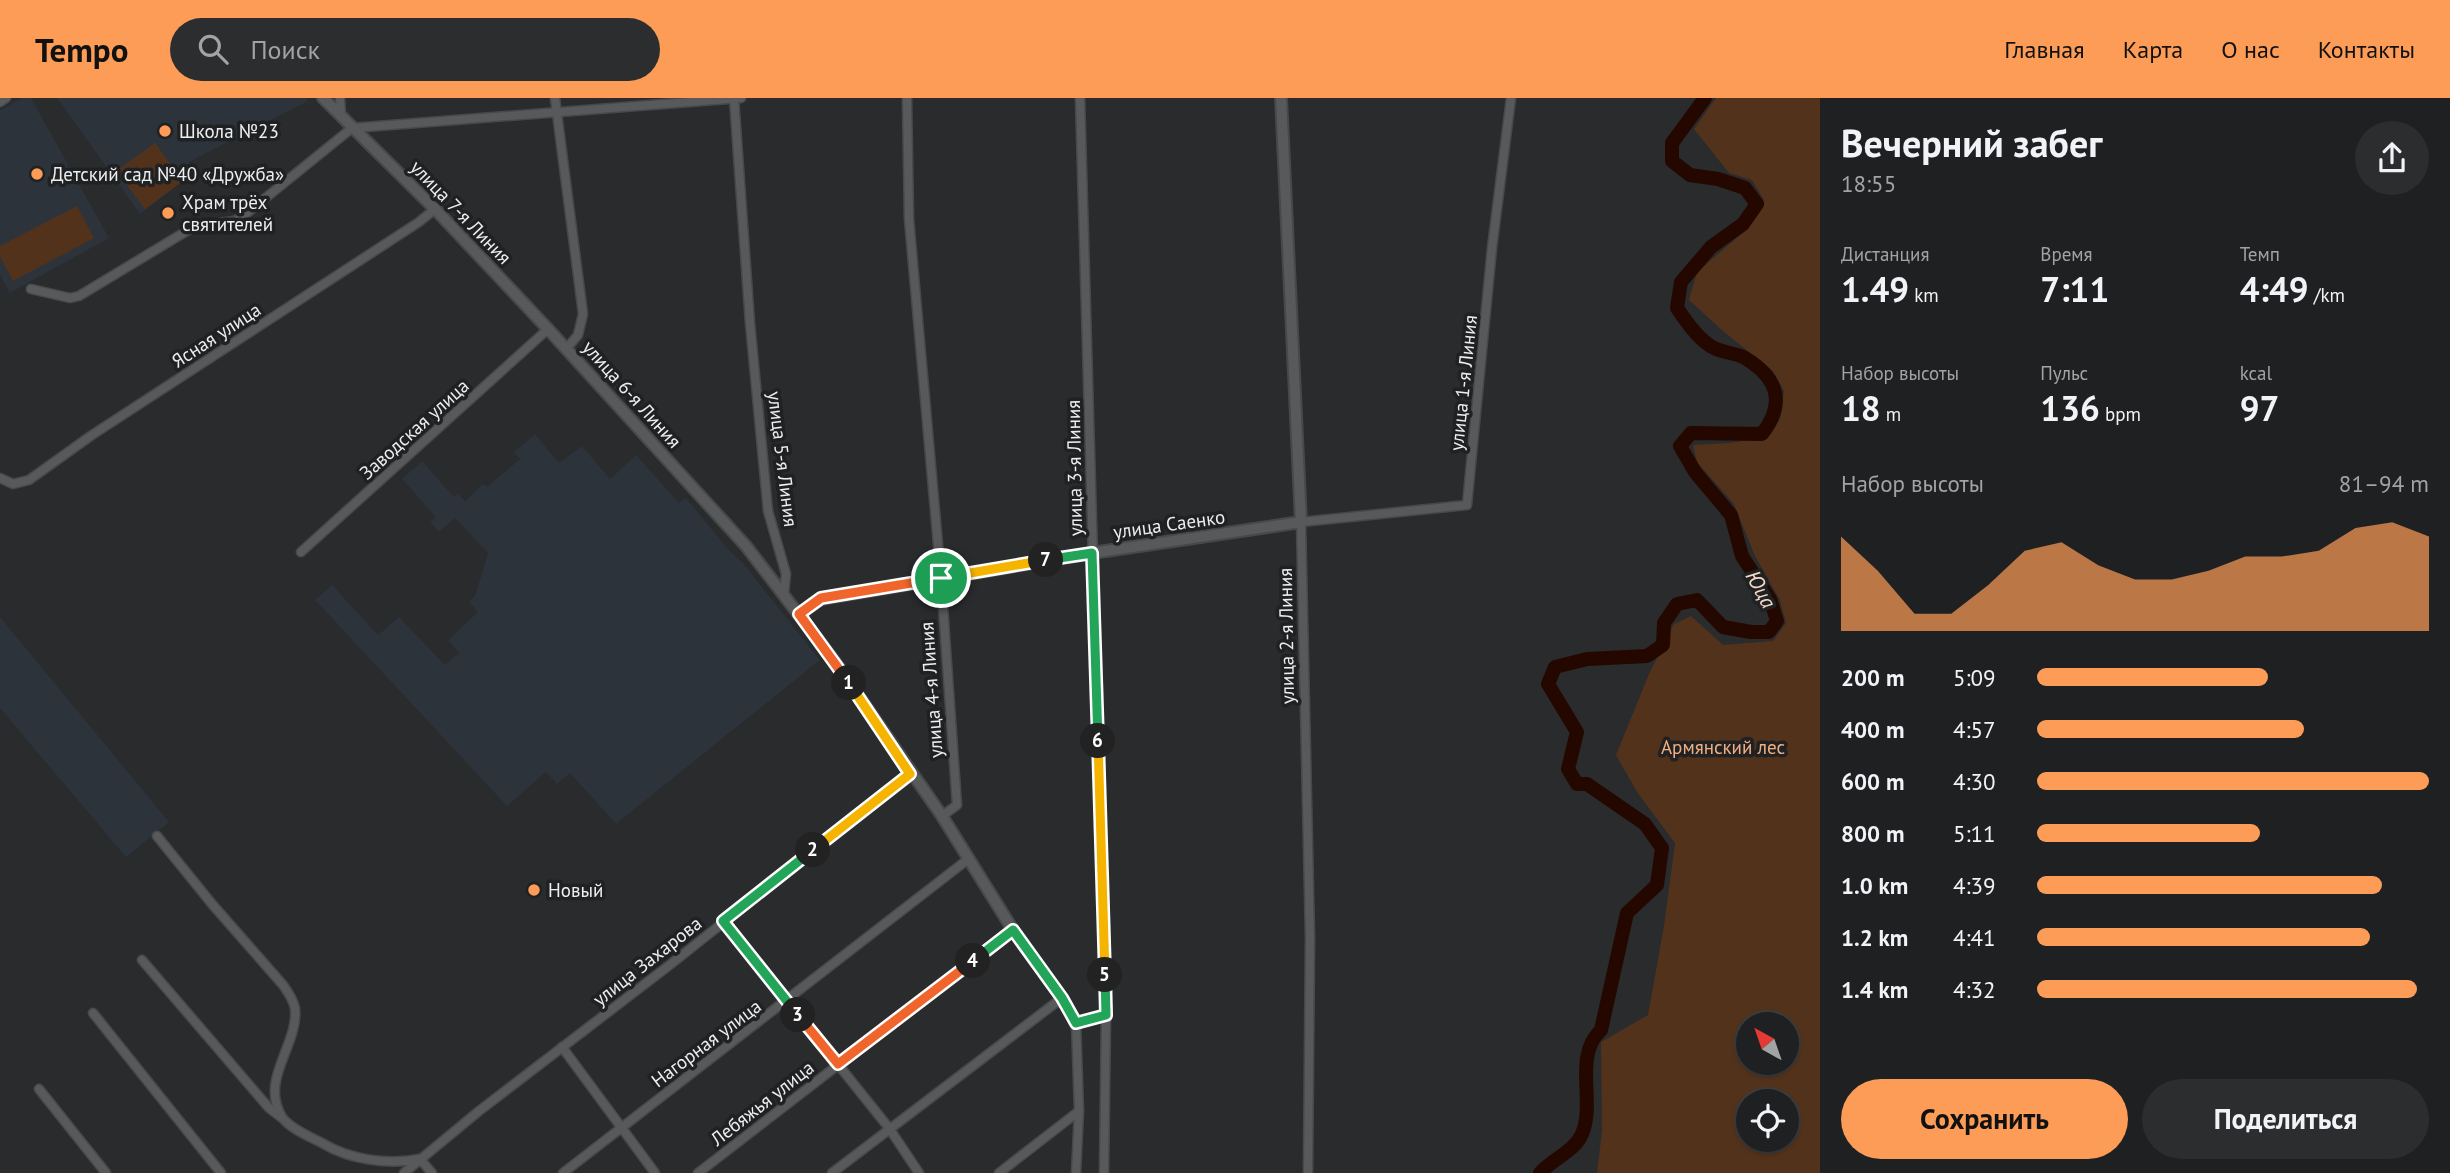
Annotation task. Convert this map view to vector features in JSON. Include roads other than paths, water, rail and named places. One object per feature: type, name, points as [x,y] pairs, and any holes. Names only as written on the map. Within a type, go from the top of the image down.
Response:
[{"type":"street","points":[[0,102],[6,98]]},
{"type":"street","name":"улица 7-я Линия","points":[[323,98],[435,209],[567,348]]},
{"type":"street","points":[[340,98],[341,116]]},
{"type":"street","name":"улица 6-я Линия","points":[[555,98],[583,314],[578,335],[567,348],[746,546],[784,594]]},
{"type":"street","name":"улица 5-я Линия","points":[[734,98],[750,323],[768,511],[786,574],[784,594]]},
{"type":"street","points":[[31,289],[70,298],[79,296],[195,226],[234,221],[242,217],[352,128],[741,98]]},
{"type":"street","name":"улица 4-я Линия","points":[[907,98],[909,219],[941,578],[957,806],[942,816]]},
{"type":"street","name":"улица 3-я Линия","points":[[1080,98],[1106,1015],[1104,1173]]},
{"type":"street","name":"улица 2-я Линия","points":[[1281,98],[1301,522],[1310,938],[1308,1173]]},
{"type":"street","name":"улица 1-я Линия","points":[[1301,522],[1467,505],[1492,248],[1511,98]]},
{"type":"street","name":"Ясная улица","points":[[0,478],[13,484],[29,480],[92,435],[435,209]]},
{"type":"street","name":"Заводская улица","points":[[300,552],[548,328]]},
{"type":"street","name":"улица Саенко","points":[[799,614],[821,598],[1301,522]]},
{"type":"street","points":[[784,594],[835,662],[910,774],[942,816],[967,860],[1062,998],[1076,1023],[1079,1111],[1076,1173]]},
{"type":"street","name":"улица Захарова","points":[[404,1173],[910,774]]},
{"type":"street","points":[[157,836],[283,985],[292,1000],[294,1022],[289,1043],[275,1074],[276,1100],[282,1118]]},
{"type":"street","name":"Нагорная улица","points":[[563,1173],[967,860]]},
{"type":"street","points":[[723,921],[889,1128],[919,1173]]},
{"type":"street","name":"Лебяжья улица","points":[[698,1173],[1013,930]]},
{"type":"street","points":[[142,960],[269,1108],[282,1118],[330,1149],[357,1158],[401,1163],[420,1159],[432,1173]]},
{"type":"street","points":[[832,1173],[1062,998]]},
{"type":"street","points":[[93,1013],[221,1173]]},
{"type":"street","points":[[1076,1023],[1106,1015]]},
{"type":"street","points":[[562,1047],[655,1173]]},
{"type":"street","points":[[38,1089],[106,1173]]},
{"type":"street","points":[[999,1173],[1079,1111]]},
{"type":"waterway","name":"Юца","points":[[1540,1173],[1573,1147],[1581,1136],[1587,1110],[1588,1053],[1592,1041],[1601,1030],[1627,913],[1657,885],[1662,848],[1645,824],[1587,784],[1577,784],[1568,769],[1577,732],[1548,684],[1555,667],[1587,659],[1647,656],[1663,645],[1664,623],[1677,604],[1697,600],[1723,627],[1751,632],[1769,632],[1777,621],[1770,599],[1742,556],[1731,515],[1695,472],[1680,446],[1691,433],[1762,434],[1770,423],[1776,402],[1775,392],[1765,374],[1745,358],[1709,345],[1677,308],[1681,282],[1711,247],[1743,224],[1757,204],[1745,188],[1718,179],[1690,175],[1672,161],[1672,143],[1705,98]]},
{"type":"place","name":"Школа №23","points":[[165,131]]},
{"type":"place","name":"Детский сад №40 «Дружба»","points":[[37,174]]},
{"type":"place","name":"Храм трёх святителей","points":[[168,213]]},
{"type":"place","name":"Новый","points":[[534,890]]},
{"type":"park label","name":"Армянский лес","points":[[1723,747]]}]
